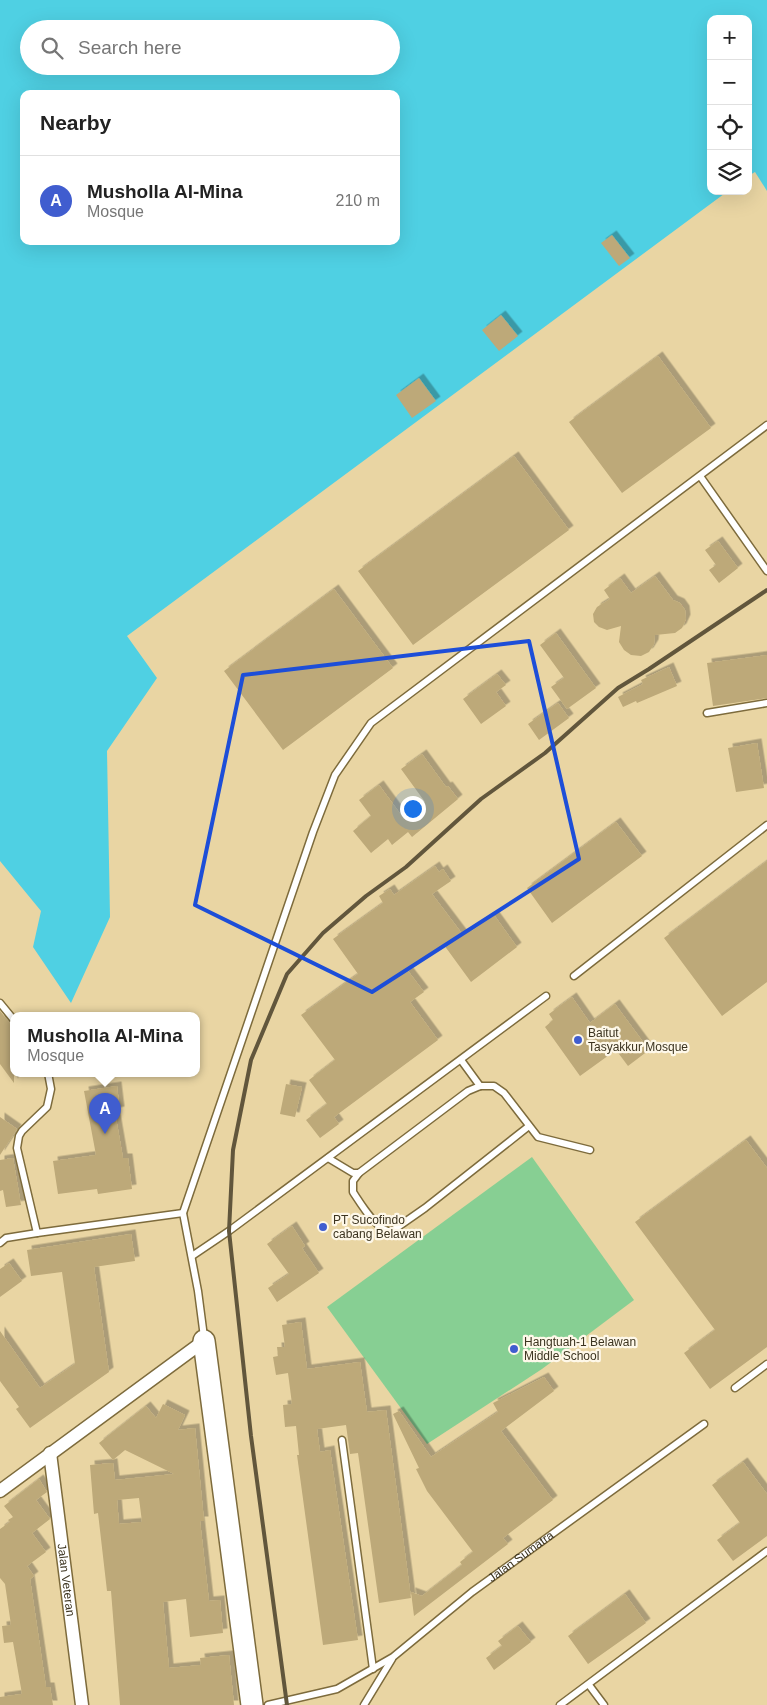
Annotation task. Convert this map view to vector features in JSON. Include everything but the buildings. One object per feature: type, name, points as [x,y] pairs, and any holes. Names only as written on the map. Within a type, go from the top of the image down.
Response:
[{"type":"highway","points":[[204,1341],[252,1705]]},
{"type":"street","points":[[0,1491],[204,1341]]},
{"type":"street","name":"Jalan Veteran","points":[[50,1453],[82,1705]]},
{"type":"lane","points":[[204,1341],[192,1256],[183,1214],[313,832],[335,775],[371,723],[767,425]]},
{"type":"lane","points":[[700,476],[767,571]]},
{"type":"lane","points":[[706,713],[767,703]]},
{"type":"lane","points":[[574,976],[767,825]]},
{"type":"lane","points":[[192,1256],[229,1231],[546,996]]},
{"type":"lane","points":[[0,1004],[10,1015]]},
{"type":"lane","points":[[461,1060],[480,1086]]},
{"type":"lane","points":[[37,1233],[17,1148],[22,1131],[47,1107],[51,1089],[49,1077]]},
{"type":"lane","points":[[529,1126],[425,1208],[392,1231],[386,1232],[380,1228],[353,1192],[353,1181],[359,1173],[468,1091],[480,1086],[494,1086],[504,1093],[538,1137],[590,1150]]},
{"type":"lane","points":[[328,1158],[353,1173],[359,1173]]},
{"type":"lane","points":[[0,1243],[6,1238],[37,1233],[183,1214]]},
{"type":"lane","points":[[735,1388],[767,1364]]},
{"type":"lane","name":"Jalan Sumatra","points":[[268,1705],[337,1689],[394,1657],[472,1592],[704,1424]]},
{"type":"lane","points":[[342,1440],[373,1668]]},
{"type":"lane","points":[[560,1705],[767,1551]]},
{"type":"lane","points":[[364,1705],[394,1657]]},
{"type":"lane","points":[[589,1685],[604,1705]]},
{"type":"highlighted area","points":[[529,641],[579,859],[372,992],[195,905],[243,675]]},
{"type":"green space","points":[[532,1157],[634,1300],[542,1369],[427,1444],[327,1307]]},
{"type":"water","points":[[0,0],[767,0],[767,191],[755,172],[752,174],[752,15],[707,15],[707,195],[723,195],[127,636],[157,678],[107,751],[110,917],[71,1003],[33,947],[41,911],[0,861]]},
{"type":"railway","points":[[287,1705],[251,1436],[229,1231],[233,1150],[251,1060],[287,974],[323,933],[366,896],[406,867],[481,799],[545,753],[618,688],[767,590]]},
{"type":"place","name":"Baitut Tasyakkur Mosque","points":[[578,1040]]},
{"type":"place","name":"Musholla Al-Mina","points":[[105,1134]]},
{"type":"place","name":"PT Sucofindo cabang Belawan","points":[[323,1227]]},
{"type":"place","name":"Hangtuah-1 Belawan Middle School","points":[[514,1349]]}]
